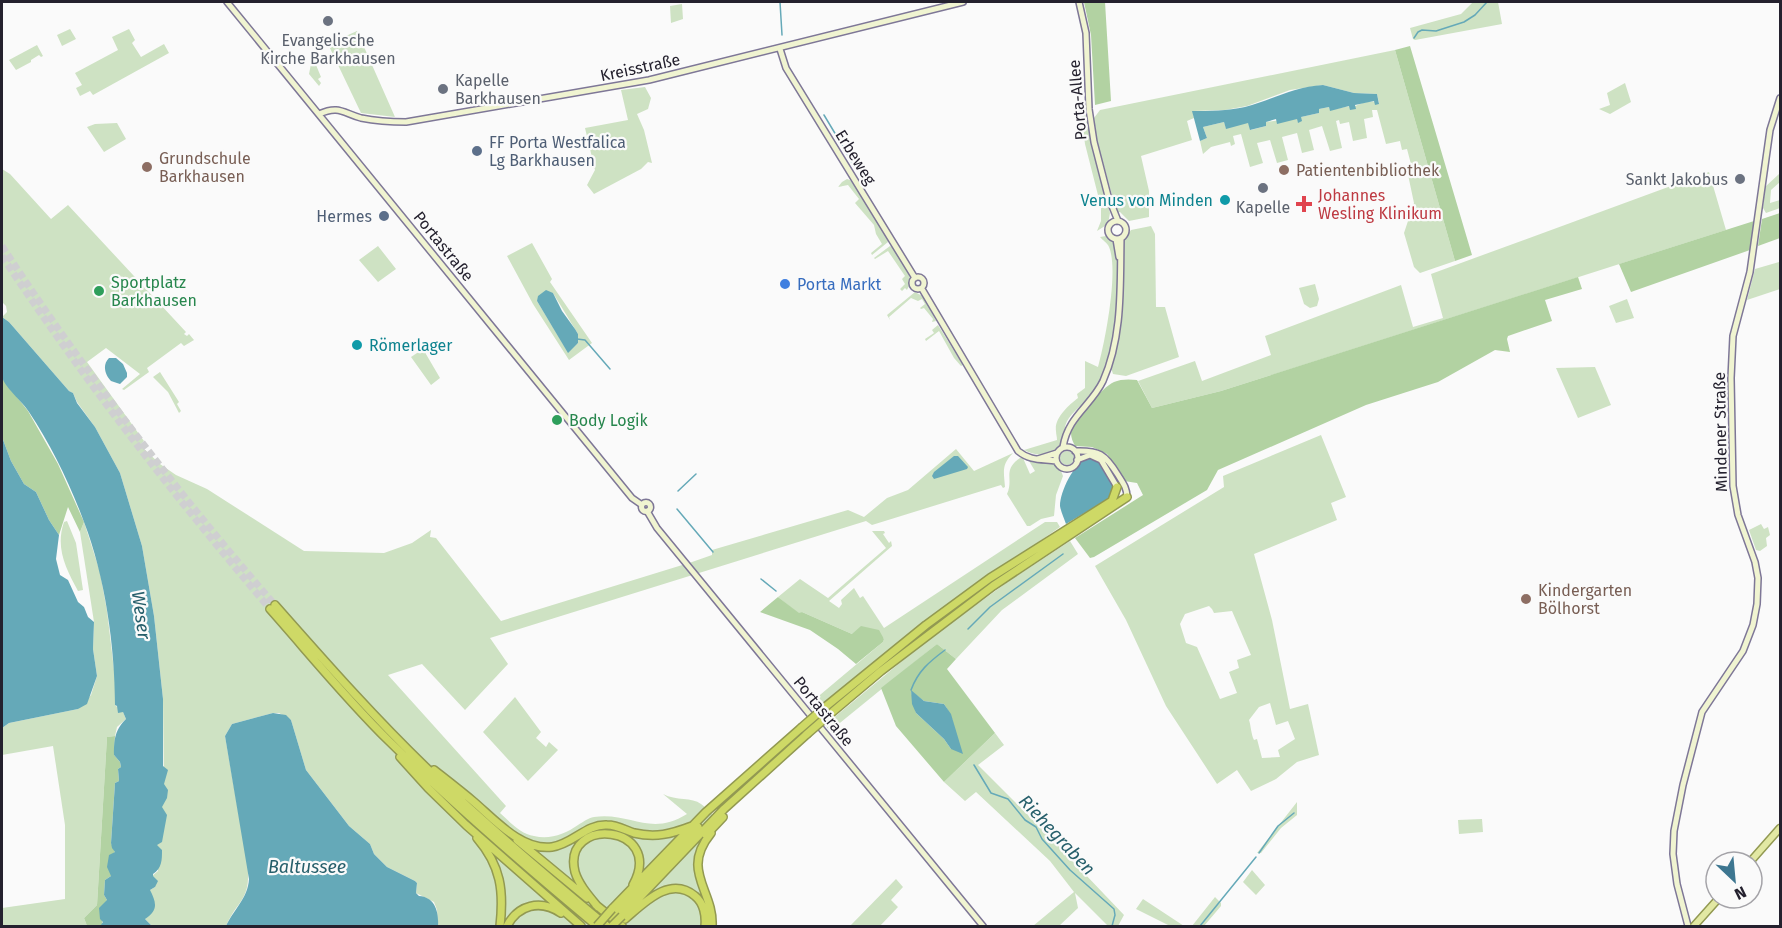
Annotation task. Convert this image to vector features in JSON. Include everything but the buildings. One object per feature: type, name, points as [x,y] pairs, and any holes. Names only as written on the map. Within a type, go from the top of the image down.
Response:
[{"type":"highway","points":[[1073,529],[1112,501],[1117,487]]},
{"type":"highway","points":[[722,807],[757,784],[824,708],[936,618],[990,578],[1127,497]]},
{"type":"highway","points":[[612,927],[754,770],[830,714],[984,592],[1063,535]]},
{"type":"highway","points":[[598,907],[582,887],[575,868],[578,850],[593,835],[612,833],[621,836],[634,848],[639,864],[636,879],[619,918],[597,927],[522,863],[388,740],[348,699],[272,607],[438,779],[526,858],[605,927],[655,895],[673,888],[688,891],[700,901],[704,911],[705,927]]},
{"type":"highway","points":[[388,740],[416,776],[466,825],[580,925]]},
{"type":"highway","points":[[418,758],[502,826],[554,873],[598,907],[619,918]]},
{"type":"highway","points":[[502,826],[520,839],[547,847],[567,842],[597,825],[611,825],[631,832],[666,836],[713,818]]},
{"type":"highway","points":[[712,927],[712,914],[697,871],[699,855],[713,818]]},
{"type":"highway","points":[[466,825],[488,852],[498,872],[502,893],[500,927]]},
{"type":"highway","points":[[629,892],[692,826]]},
{"type":"highway","points":[[507,927],[510,920],[524,907],[539,905],[555,909],[580,925]]},
{"type":"main road","points":[[1761,850],[1780,828]]},
{"type":"main road","points":[[1694,927],[1709,910]]},
{"type":"street","name":"Portastraße","points":[[227,2],[632,498],[642,505],[645,502],[650,505],[647,511],[657,528],[983,927]]},
{"type":"street","name":"Kreisstraße","points":[[319,114],[333,109],[382,121],[419,120],[649,81],[963,2]]},
{"type":"street","name":"Porta-Allee","points":[[1079,2],[1086,33],[1089,110],[1094,142],[1115,221]]},
{"type":"street","name":"Erbeweg","points":[[780,49],[786,68],[915,278],[912,283],[913,288],[921,289],[1018,451],[1037,459]]},
{"type":"street","name":"Mindener Straße","points":[[1688,927],[1674,864],[1673,844],[1679,803],[1702,712],[1743,651],[1753,625],[1757,604],[1758,578],[1755,562],[1738,515],[1733,491],[1731,378],[1733,336],[1750,272],[1770,130],[1780,98]]},
{"type":"street","points":[[1115,221],[1123,223],[1126,228],[1125,235],[1118,239],[1109,236],[1108,231],[1108,226],[1115,221]]},
{"type":"street","points":[[1077,460],[1069,448],[1067,431],[1072,420],[1097,392],[1106,373],[1117,332],[1121,274],[1118,239]]},
{"type":"street","points":[[1037,459],[1069,448],[1090,450],[1110,461],[1126,488],[1127,497]]},
{"type":"street","points":[[1056,461],[1057,453]]},
{"type":"street","points":[[1037,459],[1056,461],[1066,469],[1086,456],[1096,457],[1107,468],[1117,487]]},
{"type":"green space","points":[[1084,2],[1105,2],[1111,101],[1095,105],[1091,35]]},
{"type":"green space","points":[[1473,2],[1498,2],[1502,24],[1413,39],[1410,28],[1461,14]]},
{"type":"green space","points":[[682,4],[683,19],[671,23],[670,6]]},
{"type":"green space","points":[[70,29],[76,39],[62,46],[57,35]]},
{"type":"green space","points":[[129,29],[135,40],[132,43],[141,57],[164,44],[169,53],[93,95],[90,91],[80,96],[76,88],[82,85],[75,73],[118,50],[112,37]]},
{"type":"green space","points":[[357,31],[395,117],[361,113],[328,44]]},
{"type":"green space","points":[[37,45],[43,56],[39,55],[16,70],[9,60]]},
{"type":"green space","points":[[1410,46],[1472,255],[1455,261],[1395,50]]},
{"type":"green space","points":[[1395,50],[1455,261],[1420,273],[1414,267],[1404,233],[1414,203],[1407,170],[1412,168],[1407,149],[1402,150],[1400,141],[1386,144],[1377,110],[1372,110],[1373,117],[1364,119],[1367,138],[1353,141],[1349,122],[1340,124],[1339,120],[1336,121],[1342,148],[1330,151],[1322,126],[1309,130],[1314,150],[1302,153],[1297,133],[1282,137],[1288,160],[1277,163],[1270,140],[1257,143],[1263,163],[1250,167],[1241,134],[1233,136],[1235,144],[1231,146],[1230,142],[1211,147],[1203,154],[1200,141],[1207,138],[1203,127],[1224,122],[1226,128],[1248,122],[1251,130],[1266,126],[1265,122],[1297,118],[1298,122],[1301,117],[1319,113],[1319,109],[1329,107],[1330,110],[1350,106],[1350,110],[1364,102],[1379,103],[1377,94],[1354,93],[1323,85],[1290,90],[1247,106],[1225,110],[1193,111],[1194,118],[1187,121],[1192,140],[1141,156],[1149,191],[1149,217],[1129,221],[1120,212],[1117,213],[1097,141],[1094,118],[1100,110]]},
{"type":"green space","points":[[311,64],[316,65],[321,77],[318,79],[321,83],[319,86],[309,74]]},
{"type":"green space","points":[[1625,83],[1631,102],[1610,114],[1599,109],[1610,105],[1607,93]]},
{"type":"green space","points":[[645,87],[651,98],[648,109],[637,114],[644,130],[652,163],[648,162],[641,169],[594,194],[587,185],[595,170],[585,128],[628,120],[621,90]]},
{"type":"green space","points":[[1081,113],[1088,117],[1091,140],[1110,213],[1108,224],[1097,231],[1101,221],[1101,207],[1085,144]]},
{"type":"green space","points":[[117,123],[126,139],[104,152],[87,127],[95,124]]},
{"type":"green space","points":[[1780,167],[1780,182],[1771,190],[1770,203],[1780,200],[1780,208],[1766,213],[1763,208],[1765,187],[1779,174]]},
{"type":"green space","points":[[2,169],[10,174],[51,219],[68,205],[186,332],[184,334],[187,336],[189,334],[194,340],[184,346],[181,343],[147,368],[149,372],[124,390],[122,389],[140,374],[106,348],[87,362],[144,441],[140,445],[160,464],[176,475],[207,489],[304,551],[384,553],[412,543],[431,530],[430,537],[436,538],[501,621],[692,562],[712,555],[712,550],[848,510],[864,517],[887,498],[908,490],[956,449],[974,471],[1013,453],[1005,465],[1005,487],[1001,485],[872,525],[866,521],[490,638],[508,664],[465,710],[422,664],[388,675],[506,806],[500,813],[529,835],[546,837],[557,835],[594,817],[607,816],[651,824],[674,821],[687,814],[663,794],[673,798],[693,800],[701,804],[721,825],[708,841],[702,854],[701,866],[715,911],[715,926],[438,926],[434,902],[416,893],[417,883],[415,881],[387,867],[374,854],[370,844],[349,826],[306,770],[291,720],[279,713],[273,713],[232,724],[225,736],[248,867],[247,887],[242,899],[226,926],[152,926],[145,919],[150,890],[155,887],[152,876],[158,871],[157,845],[164,787],[163,699],[154,616],[142,546],[120,473],[95,427],[73,393],[2,317],[7,312],[2,302]]},
{"type":"green space","points":[[1709,172],[1726,230],[1221,391],[1152,408],[1138,381],[1195,361],[1202,381],[1271,355],[1265,336],[1401,285],[1413,327],[1443,318],[1431,274]]},
{"type":"green space","points":[[847,179],[856,187],[888,238],[888,242],[872,255],[871,253],[882,244],[874,225],[855,203],[859,199],[848,185],[838,187]]},
{"type":"green space","points":[[1780,213],[1780,238],[1758,246],[1762,219]]},
{"type":"green space","points":[[1754,221],[1750,250],[1631,292],[1619,264]]},
{"type":"green space","points":[[1151,226],[1155,234],[1156,307],[1165,307],[1179,357],[1126,376],[1113,374],[1111,368],[1122,305],[1123,241],[1131,230]]},
{"type":"green space","points":[[1106,236],[1115,243],[1118,298],[1113,341],[1103,378],[1095,392],[1069,418],[1058,449],[1044,455],[1029,452],[1024,450],[1057,440],[1057,421],[1078,398],[1077,394],[1085,388],[1085,361],[1098,367],[1112,288],[1112,258],[1108,245],[1100,237]]},
{"type":"green space","points":[[532,243],[552,279],[550,282],[592,343],[569,360],[533,304],[507,256]],"holes":[[[553,293],[578,334],[578,343],[568,352],[537,301]]]},
{"type":"green space","points":[[378,246],[396,269],[378,282],[359,260]]},
{"type":"green space","points":[[890,246],[894,248],[909,274],[907,290],[900,289],[905,284],[902,279],[905,276],[888,251],[874,258]]},
{"type":"green space","points":[[1779,262],[1780,289],[1747,300],[1755,269]]},
{"type":"green space","points":[[1578,277],[1582,289],[1545,300],[1552,321],[1508,336],[1510,352],[1495,350],[1438,382],[1366,405],[1218,470],[1207,490],[1094,557],[1090,558],[1075,538],[1143,495],[1137,483],[1124,481],[1107,454],[1092,447],[1075,446],[1072,438],[1073,428],[1082,413],[1102,390],[1114,382],[1125,379],[1137,380],[1152,408],[1221,391]]},
{"type":"green space","points":[[1315,284],[1319,299],[1317,306],[1310,308],[1304,304],[1299,288]]},
{"type":"green space","points":[[915,292],[924,297],[936,321],[932,322],[933,319],[924,308],[920,308],[925,304],[922,299],[918,301],[911,298],[889,317],[890,320],[887,315]]},
{"type":"green space","points":[[1627,299],[1634,318],[1616,323],[1609,306]]},
{"type":"green space","points":[[938,325],[963,365],[961,366],[954,358],[939,331],[926,341],[925,339],[934,333],[932,330]]},
{"type":"green space","points":[[423,349],[440,378],[431,385],[411,357]]},
{"type":"green space","points":[[1595,367],[1611,405],[1578,418],[1556,368]]},
{"type":"green space","points":[[160,372],[179,402],[177,404],[181,411],[179,413],[168,392],[153,377]]},
{"type":"green space","points":[[2,378],[28,411],[58,464],[84,522],[80,532],[68,507],[59,535],[36,492],[24,484],[11,461],[2,437]]},
{"type":"green space","points":[[1321,435],[1346,497],[1331,503],[1337,520],[1254,554],[1272,620],[1290,709],[1308,704],[1319,755],[1297,762],[1276,779],[1251,791],[1237,770],[1217,784],[1166,706],[1126,620],[1095,566],[1224,487],[1223,476]],"holes":[[[1209,606],[1214,613],[1232,611],[1251,655],[1237,660],[1239,668],[1229,672],[1237,693],[1220,699],[1197,647],[1186,643],[1180,624],[1185,614]],[[1270,703],[1276,725],[1288,721],[1295,739],[1278,750],[1280,757],[1262,758],[1257,739],[1253,738],[1249,720],[1259,707]]]},
{"type":"green space","points":[[1064,451],[1070,451],[1074,458],[1070,465],[1064,465],[1060,461],[1060,455]]},
{"type":"green space","points":[[1023,458],[1030,474],[1035,471],[1029,461],[1054,464],[1063,476],[1056,495],[1054,516],[1041,519],[1030,526],[1027,526],[1007,494],[1011,467]]},
{"type":"green space","points":[[67,521],[76,543],[83,590],[78,591],[61,549],[64,522]]},
{"type":"green space","points":[[84,522],[100,572],[107,611],[115,678],[115,705],[123,712],[126,719],[117,727],[115,736],[107,737],[97,905],[84,918],[87,926],[2,926],[2,908],[65,899],[65,825],[53,746],[2,755],[2,728],[9,723],[78,709],[91,695],[97,676],[93,649],[94,622],[80,532]]},
{"type":"green space","points":[[1045,522],[1057,522],[1060,527],[936,614],[814,712],[808,705],[883,642],[884,638],[852,634],[802,612],[799,614],[778,597],[800,579],[828,598],[886,548],[872,531],[884,531],[883,534],[889,543],[891,541],[892,546],[829,601],[839,608],[842,604],[841,600],[854,588],[860,598],[863,596],[884,628]]},
{"type":"green space","points":[[1761,524],[1764,529],[1768,527],[1770,535],[1766,538],[1767,546],[1760,551],[1756,550],[1749,530]]},
{"type":"green space","points":[[1070,541],[1078,554],[1002,610],[956,659],[937,644],[830,731],[825,725],[925,642],[1009,581]]},
{"type":"green space","points":[[778,597],[799,613],[802,612],[852,634],[861,626],[879,630],[884,639],[883,642],[856,664],[810,630],[760,612]]},
{"type":"green space","points":[[937,644],[956,659],[947,669],[995,733],[944,782],[896,726],[881,688]],"holes":[[[911,691],[924,701],[944,704],[948,710],[954,725],[951,749],[944,739],[916,713]]]},
{"type":"green space","points":[[515,697],[541,732],[536,738],[546,747],[549,742],[558,750],[528,781],[483,732]]},
{"type":"green space","points":[[995,733],[1004,745],[978,765],[1124,915],[1118,926],[1108,926],[1075,893],[1078,908],[1059,926],[1033,926],[1074,892],[1050,861],[976,792],[965,801],[944,782]]},
{"type":"green space","points":[[115,736],[114,755],[121,767],[118,769],[119,781],[115,783],[111,843],[115,852],[112,855],[111,876],[105,880],[104,895],[107,900],[102,924],[87,926],[84,918],[97,905],[107,737]]},
{"type":"green space","points":[[1297,802],[1297,815],[1281,828],[1261,853],[1257,853]]},
{"type":"green space","points":[[1482,819],[1483,832],[1459,834],[1458,820]]},
{"type":"green space","points":[[1252,870],[1265,885],[1256,895],[1243,882]]},
{"type":"green space","points":[[896,879],[903,887],[891,900],[898,907],[880,926],[850,926]]},
{"type":"green space","points":[[1215,897],[1221,906],[1204,926],[1192,926]]},
{"type":"green space","points":[[1143,899],[1184,926],[1170,926],[1136,909]]},
{"type":"water","points":[[1323,85],[1354,93],[1377,94],[1379,104],[1375,105],[1374,101],[1355,105],[1356,109],[1350,110],[1349,106],[1330,111],[1329,107],[1319,109],[1319,113],[1301,117],[1302,121],[1298,123],[1297,119],[1277,124],[1276,119],[1266,122],[1266,126],[1250,130],[1248,123],[1226,129],[1224,122],[1203,127],[1207,138],[1200,141],[1192,111],[1245,107],[1292,91]]},
{"type":"water","points":[[546,290],[553,293],[578,334],[578,343],[568,353],[537,301],[538,296]]},
{"type":"water","name":"Weser","points":[[2,317],[73,393],[77,403],[95,427],[120,473],[142,546],[154,616],[163,699],[163,766],[168,770],[164,784],[168,790],[167,798],[162,807],[167,815],[162,842],[157,845],[162,850],[162,860],[153,874],[158,881],[150,890],[155,906],[153,912],[145,919],[152,926],[100,926],[103,922],[100,919],[99,908],[107,900],[104,895],[105,880],[111,876],[107,867],[109,855],[115,852],[111,843],[115,783],[119,781],[118,769],[121,767],[114,755],[115,739],[119,727],[126,719],[123,712],[118,713],[115,705],[111,636],[98,565],[73,493],[52,451],[29,412],[3,380]]},
{"type":"water","points":[[109,358],[116,358],[123,364],[127,373],[127,377],[120,384],[111,381],[107,376],[105,367]]},
{"type":"water","points":[[2,437],[11,461],[24,484],[36,492],[59,535],[56,559],[60,575],[68,580],[78,602],[94,622],[93,649],[97,676],[87,704],[78,709],[9,723],[2,728]]},
{"type":"water","points":[[954,456],[958,456],[968,467],[967,469],[934,479],[932,476],[934,472]]},
{"type":"water","points":[[1087,457],[1101,464],[1115,486],[1110,498],[1066,524],[1060,506],[1062,493],[1077,466]]},
{"type":"water","points":[[911,690],[924,701],[944,704],[951,714],[963,754],[951,749],[944,739],[916,713],[912,704]]},
{"type":"water","name":"Baltussee","points":[[273,713],[286,715],[291,720],[306,770],[349,826],[370,844],[374,854],[387,867],[415,881],[417,883],[416,893],[432,902],[437,911],[438,926],[226,926],[243,898],[249,879],[225,736],[232,724]]},
{"type":"waterway","points":[[780,2],[782,35]]},
{"type":"waterway","points":[[1414,38],[1422,30],[1436,31],[1464,22],[1475,15],[1487,2]]},
{"type":"waterway","points":[[824,115],[836,135]]},
{"type":"waterway","points":[[841,143],[852,163]]},
{"type":"waterway","points":[[577,339],[585,340],[610,369]]},
{"type":"waterway","points":[[678,491],[696,474]]},
{"type":"waterway","points":[[677,509],[713,552]]},
{"type":"waterway","points":[[968,629],[990,607],[1063,554]]},
{"type":"waterway","points":[[761,579],[776,591]]},
{"type":"waterway","points":[[911,690],[925,667],[945,650]]},
{"type":"waterway","name":"Riehegraben","points":[[974,765],[991,793],[1008,799],[1025,820],[1036,827],[1042,839],[1070,870],[1114,909],[1112,926]]},
{"type":"waterway","points":[[1259,853],[1278,826],[1294,813]]},
{"type":"waterway","points":[[1200,926],[1256,857]]},
{"type":"tunnel","points":[[2,246],[65,339],[132,430],[275,605]]},
{"type":"tunnel","points":[[2,256],[130,436],[270,609]]},
{"type":"place","name":"Evangelische Kirche Barkhausen","points":[[328,21]]},
{"type":"place","name":"Kapelle Barkhausen","points":[[443,89]]},
{"type":"place","name":"FF Porta Westfalica Lg Barkhausen","points":[[477,151]]},
{"type":"place","name":"Grundschule Barkhausen","points":[[147,167]]},
{"type":"place","name":"Patientenbibliothek","points":[[1284,170]]},
{"type":"place","name":"Sankt Jakobus","points":[[1740,179]]},
{"type":"place","name":"Kapelle","points":[[1263,188]]},
{"type":"place","name":"Venus von Minden","points":[[1225,200]]},
{"type":"place","name":"Johannes Wesling Klinikum","points":[[1304,204]]},
{"type":"place","name":"Hermes","points":[[384,216]]},
{"type":"place","name":"Porta Markt","points":[[785,284]]},
{"type":"place","name":"Sportplatz Barkhausen","points":[[99,291]]},
{"type":"place","name":"Römerlager","points":[[357,345]]},
{"type":"place","name":"Body Logik","points":[[557,420]]},
{"type":"place","name":"Kindergarten Bölhorst","points":[[1526,599]]}]
